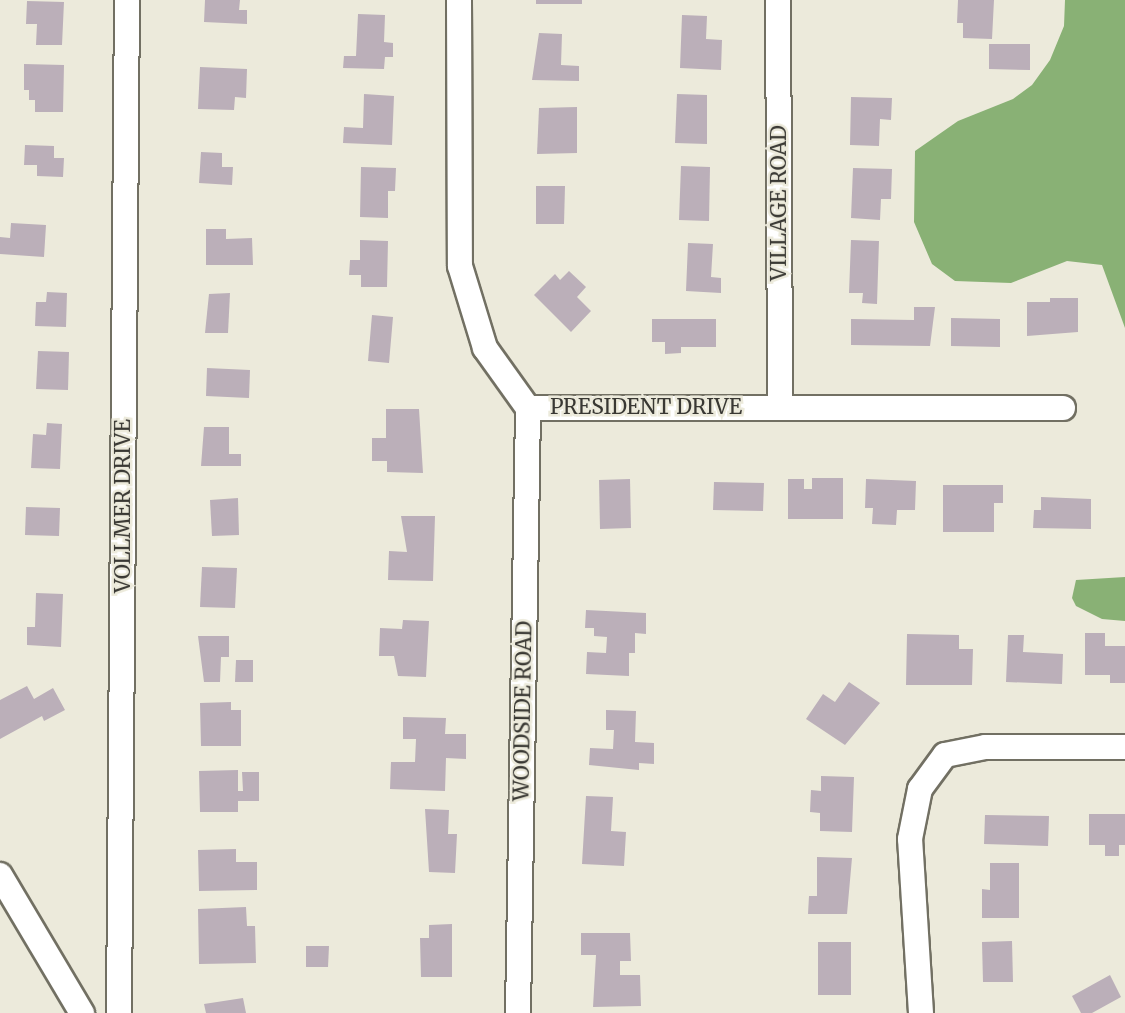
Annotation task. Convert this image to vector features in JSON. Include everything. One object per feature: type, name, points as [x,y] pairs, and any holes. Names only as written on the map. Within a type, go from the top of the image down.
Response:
[{"type":"street","name":"VOLLMER DRIVE","points":[[119,1013],[127,0]]},
{"type":"street","name":"PRESIDENT DRIVE","points":[[459,0],[460,266],[485,348],[528,408],[1063,408]]},
{"type":"street","name":"VILLAGE ROAD","points":[[778,0],[780,406]]},
{"type":"street","name":"WOODSIDE ROAD","points":[[518,1013],[528,408]]},
{"type":"street","points":[[921,1013],[910,839],[920,789],[945,755],[985,747],[1125,747]]},
{"type":"street","points":[[0,874],[82,1013]]},
{"type":"green space","points":[[1065,0],[1125,0],[1125,328],[1102,265],[1067,261],[1011,283],[955,281],[932,264],[914,222],[915,151],[958,121],[1013,99],[1032,85],[1050,60],[1064,26]]},
{"type":"green space","points":[[1125,577],[1125,621],[1102,619],[1076,606],[1072,598],[1076,580]]},
{"type":"building","points":[[205,0],[240,0],[239,10],[247,10],[247,24],[204,22]]},
{"type":"building","points":[[536,0],[582,0],[582,4],[536,4]]},
{"type":"building","points":[[958,0],[994,0],[992,39],[963,38],[963,23],[957,23]]},
{"type":"building","points":[[27,1],[64,2],[62,45],[36,45],[37,24],[26,24]]},
{"type":"building","points":[[358,14],[385,15],[384,42],[393,43],[393,57],[385,57],[384,69],[343,68],[344,56],[356,56]]},
{"type":"building","points":[[682,15],[707,16],[706,39],[722,40],[721,70],[680,68]]},
{"type":"building","points":[[539,33],[562,34],[561,65],[579,66],[579,81],[532,80]]},
{"type":"building","points":[[989,44],[1030,44],[1030,70],[989,69]]},
{"type":"building","points":[[24,64],[64,65],[63,112],[35,112],[35,100],[29,100],[29,90],[24,90]]},
{"type":"building","points":[[200,67],[247,69],[246,98],[235,97],[234,110],[198,109]]},
{"type":"building","points":[[364,94],[394,96],[392,145],[343,143],[344,127],[363,128]]},
{"type":"building","points":[[677,94],[707,95],[707,144],[675,143]]},
{"type":"building","points":[[851,97],[892,98],[891,120],[880,119],[879,146],[850,145]]},
{"type":"building","points":[[577,107],[577,153],[537,154],[539,108]]},
{"type":"building","points":[[25,145],[54,146],[54,158],[64,158],[63,177],[37,176],[37,165],[24,165]]},
{"type":"building","points":[[201,152],[222,153],[222,167],[233,167],[232,185],[199,183]]},
{"type":"building","points":[[681,166],[710,167],[709,221],[679,220]]},
{"type":"building","points":[[361,167],[396,168],[395,191],[388,191],[388,218],[360,217]]},
{"type":"building","points":[[853,168],[892,169],[891,199],[881,199],[880,220],[851,218]]},
{"type":"building","points":[[536,186],[565,186],[564,224],[536,224]]},
{"type":"building","points":[[11,223],[46,225],[44,257],[0,254],[0,237],[10,238]]},
{"type":"building","points":[[206,229],[226,229],[226,239],[252,238],[253,265],[206,265]]},
{"type":"building","points":[[360,240],[388,241],[387,287],[361,287],[361,275],[349,275],[350,260],[360,260]]},
{"type":"building","points":[[851,240],[879,241],[877,304],[862,303],[863,293],[849,293]]},
{"type":"building","points":[[688,243],[713,244],[711,277],[721,278],[721,293],[686,291]]},
{"type":"building","points":[[569,271],[586,287],[577,297],[591,311],[571,332],[534,295],[555,274],[560,280]]},
{"type":"building","points":[[47,292],[67,293],[66,327],[35,326],[36,302],[46,302]]},
{"type":"building","points":[[230,293],[228,333],[205,333],[209,294]]},
{"type":"building","points":[[1050,298],[1078,298],[1078,332],[1027,336],[1027,302],[1050,302]]},
{"type":"building","points":[[914,307],[935,307],[930,346],[851,345],[851,319],[914,320]]},
{"type":"building","points":[[372,315],[393,317],[389,363],[368,361]]},
{"type":"building","points":[[951,318],[1000,319],[1000,347],[951,346]]},
{"type":"building","points":[[652,319],[716,319],[716,347],[681,347],[681,353],[665,354],[665,342],[652,342]]},
{"type":"building","points":[[38,351],[69,352],[68,390],[36,389]]},
{"type":"building","points":[[207,368],[250,370],[249,398],[206,396]]},
{"type":"building","points":[[386,409],[419,409],[423,473],[387,472],[387,461],[372,461],[372,438],[386,438]]},
{"type":"building","points":[[47,423],[62,424],[60,469],[31,468],[33,434],[46,435]]},
{"type":"building","points":[[204,427],[229,427],[229,454],[241,454],[241,466],[201,466]]},
{"type":"building","points":[[812,478],[843,478],[843,519],[788,519],[788,479],[804,479],[804,489],[812,489]]},
{"type":"building","points":[[630,479],[631,528],[600,529],[599,480]]},
{"type":"building","points":[[866,479],[916,481],[915,510],[897,510],[896,525],[872,524],[873,508],[865,508]]},
{"type":"building","points":[[714,482],[764,483],[763,511],[713,510]]},
{"type":"building","points":[[943,485],[1003,485],[1003,503],[994,503],[994,532],[943,532]]},
{"type":"building","points":[[1041,497],[1091,499],[1091,529],[1033,528],[1034,510],[1041,510]]},
{"type":"building","points":[[238,498],[239,535],[212,536],[210,500]]},
{"type":"building","points":[[26,507],[60,508],[59,536],[25,535]]},
{"type":"building","points":[[401,516],[435,516],[433,581],[388,580],[389,551],[407,552]]},
{"type":"building","points":[[202,567],[237,568],[235,608],[200,607]]},
{"type":"building","points":[[36,593],[63,594],[61,647],[27,645],[27,627],[35,627]]},
{"type":"building","points":[[586,610],[646,613],[646,634],[635,633],[635,653],[629,653],[629,676],[586,674],[587,652],[606,653],[607,637],[594,636],[594,628],[585,628]]},
{"type":"building","points":[[403,620],[429,621],[426,677],[398,676],[394,656],[379,656],[380,628],[402,629]]},
{"type":"building","points":[[1085,633],[1105,633],[1105,646],[1125,646],[1125,683],[1110,683],[1110,675],[1085,675]]},
{"type":"building","points":[[907,634],[959,635],[959,649],[973,649],[972,685],[906,685]]},
{"type":"building","points":[[1008,635],[1024,635],[1023,652],[1063,654],[1062,684],[1006,682]]},
{"type":"building","points":[[198,636],[229,636],[229,657],[221,657],[220,682],[204,682]]},
{"type":"building","points":[[236,660],[253,660],[253,682],[235,682]]},
{"type":"building","points":[[849,682],[880,703],[845,745],[806,719],[823,694],[835,702]]},
{"type":"building","points":[[27,686],[34,699],[53,688],[65,710],[44,721],[42,716],[0,739],[0,700]]},
{"type":"building","points":[[231,702],[231,710],[241,710],[241,746],[201,746],[200,703]]},
{"type":"building","points":[[606,710],[636,711],[635,742],[654,743],[654,764],[639,763],[639,770],[589,765],[590,748],[613,749],[614,730],[606,730]]},
{"type":"building","points":[[403,717],[446,718],[445,734],[466,734],[466,759],[446,758],[445,791],[390,789],[391,762],[415,762],[416,739],[403,739]]},
{"type":"building","points":[[238,770],[238,791],[243,791],[242,772],[259,772],[259,801],[238,801],[238,812],[200,812],[199,771]]},
{"type":"building","points":[[821,776],[854,777],[852,832],[820,831],[820,813],[810,812],[811,790],[821,791]]},
{"type":"building","points":[[586,796],[613,797],[611,831],[626,832],[624,866],[582,864]]},
{"type":"building","points":[[425,809],[449,810],[448,834],[457,834],[455,873],[429,872]]},
{"type":"building","points":[[1089,814],[1125,814],[1125,845],[1119,845],[1119,856],[1105,856],[1105,845],[1089,845]]},
{"type":"building","points":[[985,815],[1049,816],[1048,846],[984,844]]},
{"type":"building","points":[[236,849],[236,862],[257,862],[257,890],[199,891],[198,850]]},
{"type":"building","points":[[817,857],[852,858],[847,914],[808,914],[809,896],[817,896]]},
{"type":"building","points":[[990,863],[1019,863],[1019,918],[982,918],[982,889],[990,890]]},
{"type":"building","points":[[246,907],[247,926],[255,926],[256,963],[199,964],[198,909]]},
{"type":"building","points":[[452,924],[452,977],[421,977],[420,938],[429,938],[429,925]]},
{"type":"building","points":[[581,933],[630,933],[631,961],[620,961],[620,975],[640,975],[641,1006],[593,1007],[596,955],[581,955]]},
{"type":"building","points":[[1012,941],[1013,982],[983,982],[982,942]]},
{"type":"building","points":[[818,942],[851,942],[851,995],[818,995]]},
{"type":"building","points":[[306,946],[329,946],[328,967],[306,967]]},
{"type":"building","points":[[1110,975],[1121,997],[1092,1013],[1081,1013],[1072,996]]},
{"type":"building","points":[[243,998],[246,1013],[206,1013],[204,1004]]}]
